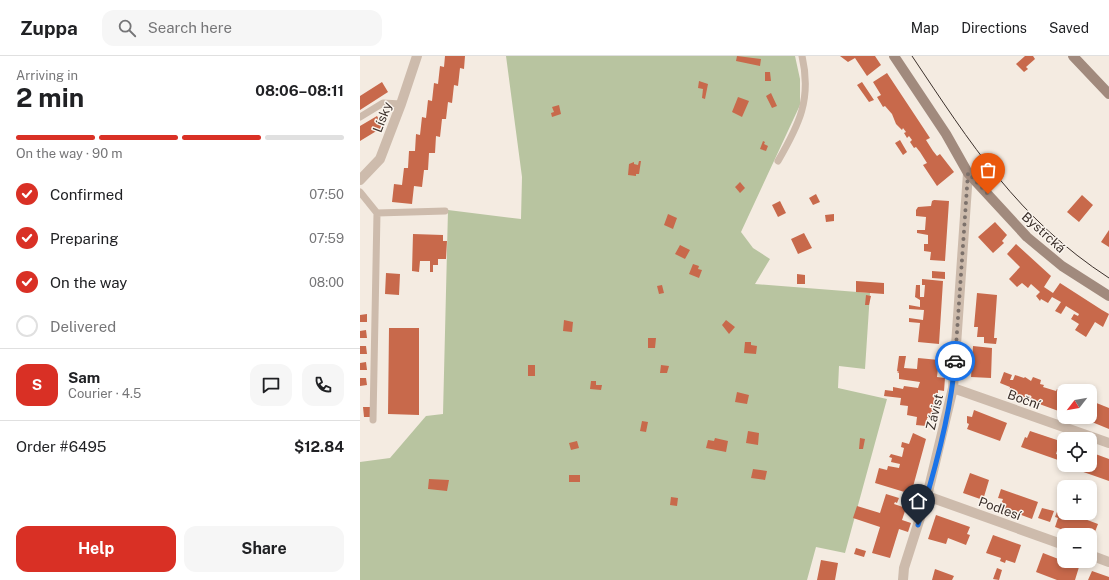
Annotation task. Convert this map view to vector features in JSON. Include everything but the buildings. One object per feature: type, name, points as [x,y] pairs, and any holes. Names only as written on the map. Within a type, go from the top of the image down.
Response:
[{"type":"street","name":"Lísky","points":[[360,180],[380,159],[401,104],[416,56]]},
{"type":"street","name":"Bystrcká","points":[[894,56],[946,134],[968,173],[1027,237],[1062,266],[1109,296]]},
{"type":"street","points":[[1073,56],[1109,94]]},
{"type":"street","name":"Závist","points":[[903,580],[904,568],[927,496],[953,388],[968,173]]},
{"type":"street","name":"Boční","points":[[953,388],[1109,443]]},
{"type":"street","name":"Podlesí","points":[[927,496],[1057,543]]},
{"type":"street","points":[[1097,558],[1109,562]]},
{"type":"lane","points":[[778,161],[797,128],[805,98],[806,72],[802,56]]},
{"type":"lane","points":[[360,117],[383,103],[401,104]]},
{"type":"lane","points":[[361,197],[376,213],[374,420]]},
{"type":"lane","points":[[376,213],[445,211]]},
{"type":"green space","points":[[506,56],[795,56],[800,79],[800,105],[741,232],[753,248],[770,259],[755,284],[870,293],[865,369],[839,366],[838,388],[887,399],[845,553],[816,547],[807,580],[360,580],[360,462],[390,458],[426,416],[443,414],[448,210],[521,219],[522,177]]},
{"type":"tram line","points":[[912,56],[955,120],[998,178],[1048,231],[1077,255],[1109,278]]},
{"type":"way so far","points":[[955,361],[968,173],[988,194]]},
{"type":"route","points":[[918,525],[927,496],[953,388],[955,361]]}]
